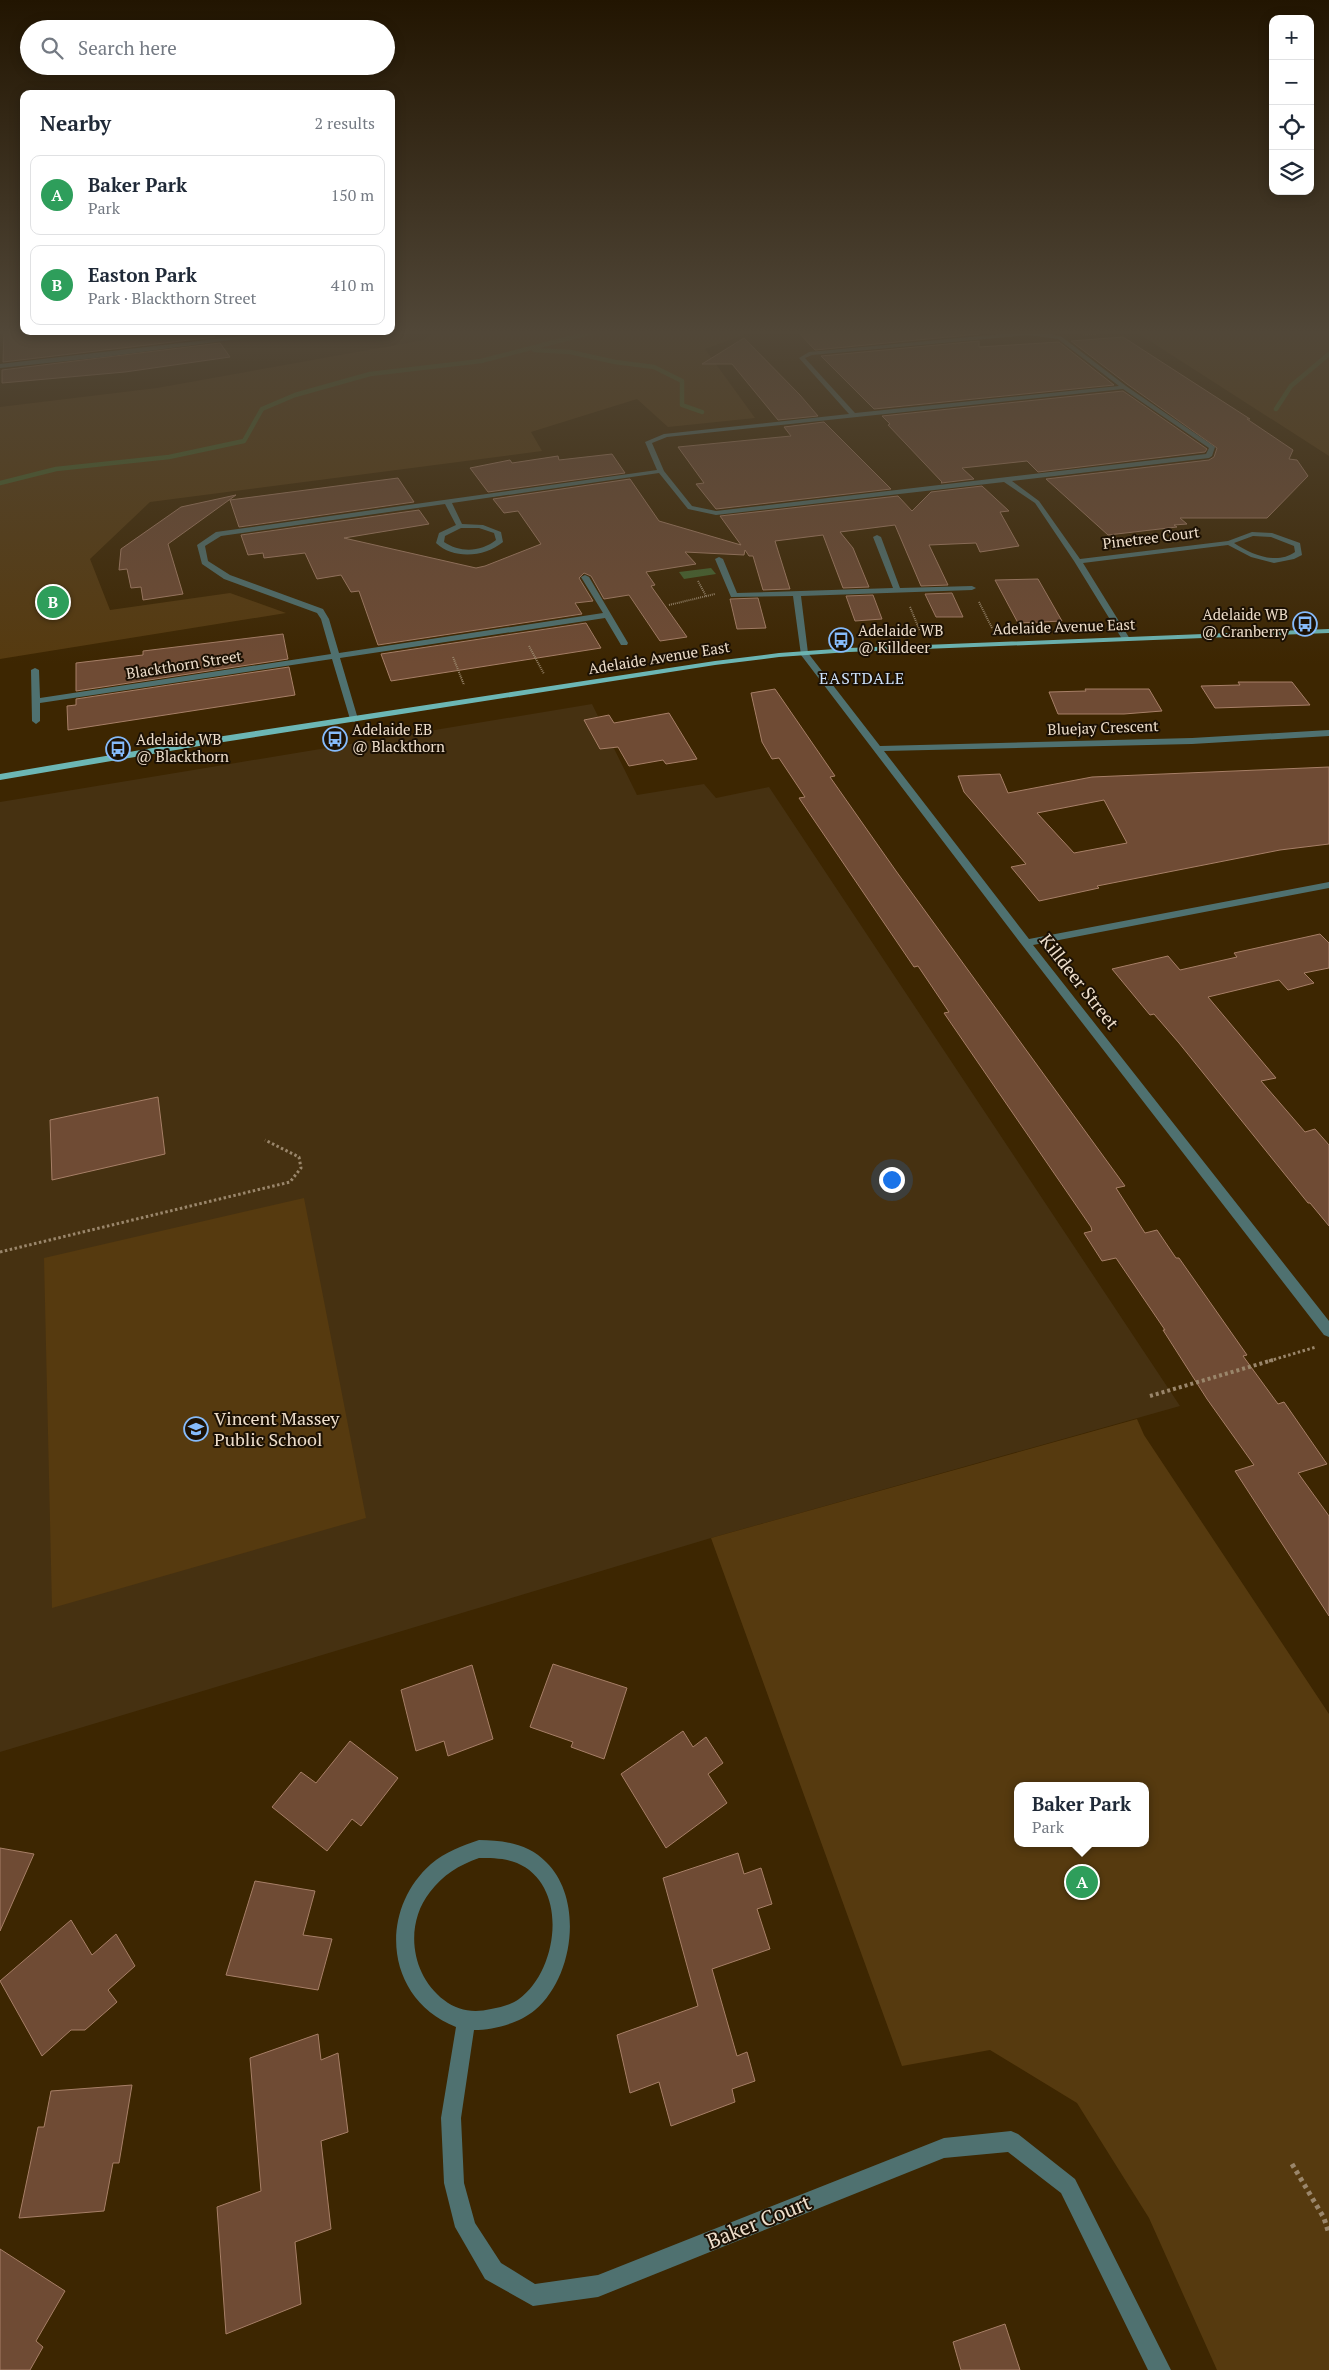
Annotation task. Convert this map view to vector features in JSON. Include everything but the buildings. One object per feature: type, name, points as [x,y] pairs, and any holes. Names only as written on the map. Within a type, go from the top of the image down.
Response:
[{"type":"main road","name":"Adelaide Avenue East","points":[[0,777],[354,719],[715,663],[804,653],[1329,631]]},
{"type":"street","points":[[648,443],[661,471],[690,508],[716,513],[1209,456],[1212,447],[1206,443]]},
{"type":"street","points":[[354,719],[325,619],[320,611],[227,577],[205,562],[201,545],[219,534],[661,471]]},
{"type":"street","points":[[1005,479],[1037,502],[1078,561],[1126,639]]},
{"type":"street","points":[[448,502],[460,526]]},
{"type":"street","points":[[460,526],[491,529],[497,532],[500,540],[490,547],[471,552],[452,550],[440,543],[442,535],[460,526]]},
{"type":"street","name":"Pinetree Court","points":[[1078,561],[1229,543],[1252,534],[1272,535],[1295,543],[1300,549],[1299,553],[1289,558],[1271,559],[1244,552],[1229,543]]},
{"type":"street","points":[[878,537],[900,590]]},
{"type":"street","points":[[719,559],[734,595],[972,588]]},
{"type":"street","points":[[585,577],[624,643]]},
{"type":"street","points":[[797,594],[804,653]]},
{"type":"street","name":"Blackthorn Street","points":[[36,701],[608,616]]},
{"type":"street","name":"Killdeer Street","points":[[804,653],[1026,943],[1329,1331]]},
{"type":"street","points":[[35,670],[36,722]]},
{"type":"street","name":"Bluejay Crescent","points":[[877,748],[1182,741],[1329,733]]},
{"type":"street","points":[[1026,943],[1329,885]]},
{"type":"street","points":[[479,1849],[502,1849],[525,1857],[543,1873],[556,1895],[562,1921],[560,1949],[551,1976],[532,2001],[514,2013],[490,2020],[466,2022],[446,2014],[427,2000],[412,1982],[405,1953],[407,1923],[418,1895],[434,1873],[455,1857],[479,1849]]},
{"type":"street","name":"Baker Court","points":[[466,2022],[451,2118],[454,2183],[466,2227],[493,2271],[532,2295],[598,2286],[944,2148],[1011,2141],[1068,2186],[1160,2370]]},
{"type":"path","points":[[698,581],[706,596]]},
{"type":"path","points":[[972,588],[994,631]]},
{"type":"path","points":[[900,590],[921,633]]},
{"type":"path","points":[[669,605],[733,591]]},
{"type":"path","points":[[529,646],[545,674]]},
{"type":"path","points":[[452,658],[465,686]]},
{"type":"path","points":[[0,1252],[290,1182],[301,1168],[299,1157],[265,1140]]},
{"type":"path","points":[[1150,1396],[1320,1346]]},
{"type":"path","points":[[1292,2164],[1324,2218],[1329,2234]]},
{"type":"shaded area","points":[[0,443],[537,443],[542,451],[150,502],[90,559],[110,610],[230,593],[286,613],[0,659]]},
{"type":"shaded area","points":[[1308,443],[1329,443],[1329,456]]},
{"type":"shaded area","points":[[711,568],[716,574],[684,579],[679,572]]},
{"type":"shaded area","points":[[592,704],[637,795],[704,784],[716,798],[769,787],[1180,1406],[711,1538],[0,1752],[0,802]]},
{"type":"shaded area","points":[[304,1198],[366,1518],[52,1608],[44,1258]]},
{"type":"shaded area","points":[[1137,1419],[1144,1435],[1329,1714],[1329,2370],[1217,2370],[1149,2218],[1077,2103],[990,2050],[902,2066],[711,1538]]},
{"type":"waterway","points":[[0,483],[56,469],[169,457],[236,443]]},
{"type":"place","name":"Easton Park","points":[[53,602]]},
{"type":"place","name":"Adelaide WB @ Cranberry","points":[[1305,624]]},
{"type":"place","name":"Adelaide WB @ Killdeer","points":[[841,640]]},
{"type":"place","name":"Adelaide EB @ Blackthorn","points":[[335,739]]},
{"type":"place","name":"Adelaide WB @ Blackthorn","points":[[118,749]]},
{"type":"place","name":"Vincent Massey Public School","points":[[196,1429]]},
{"type":"place","name":"Baker Park","points":[[1082,1882]]},
{"type":"district","name":"EASTDALE","points":[[862,678]]}]
